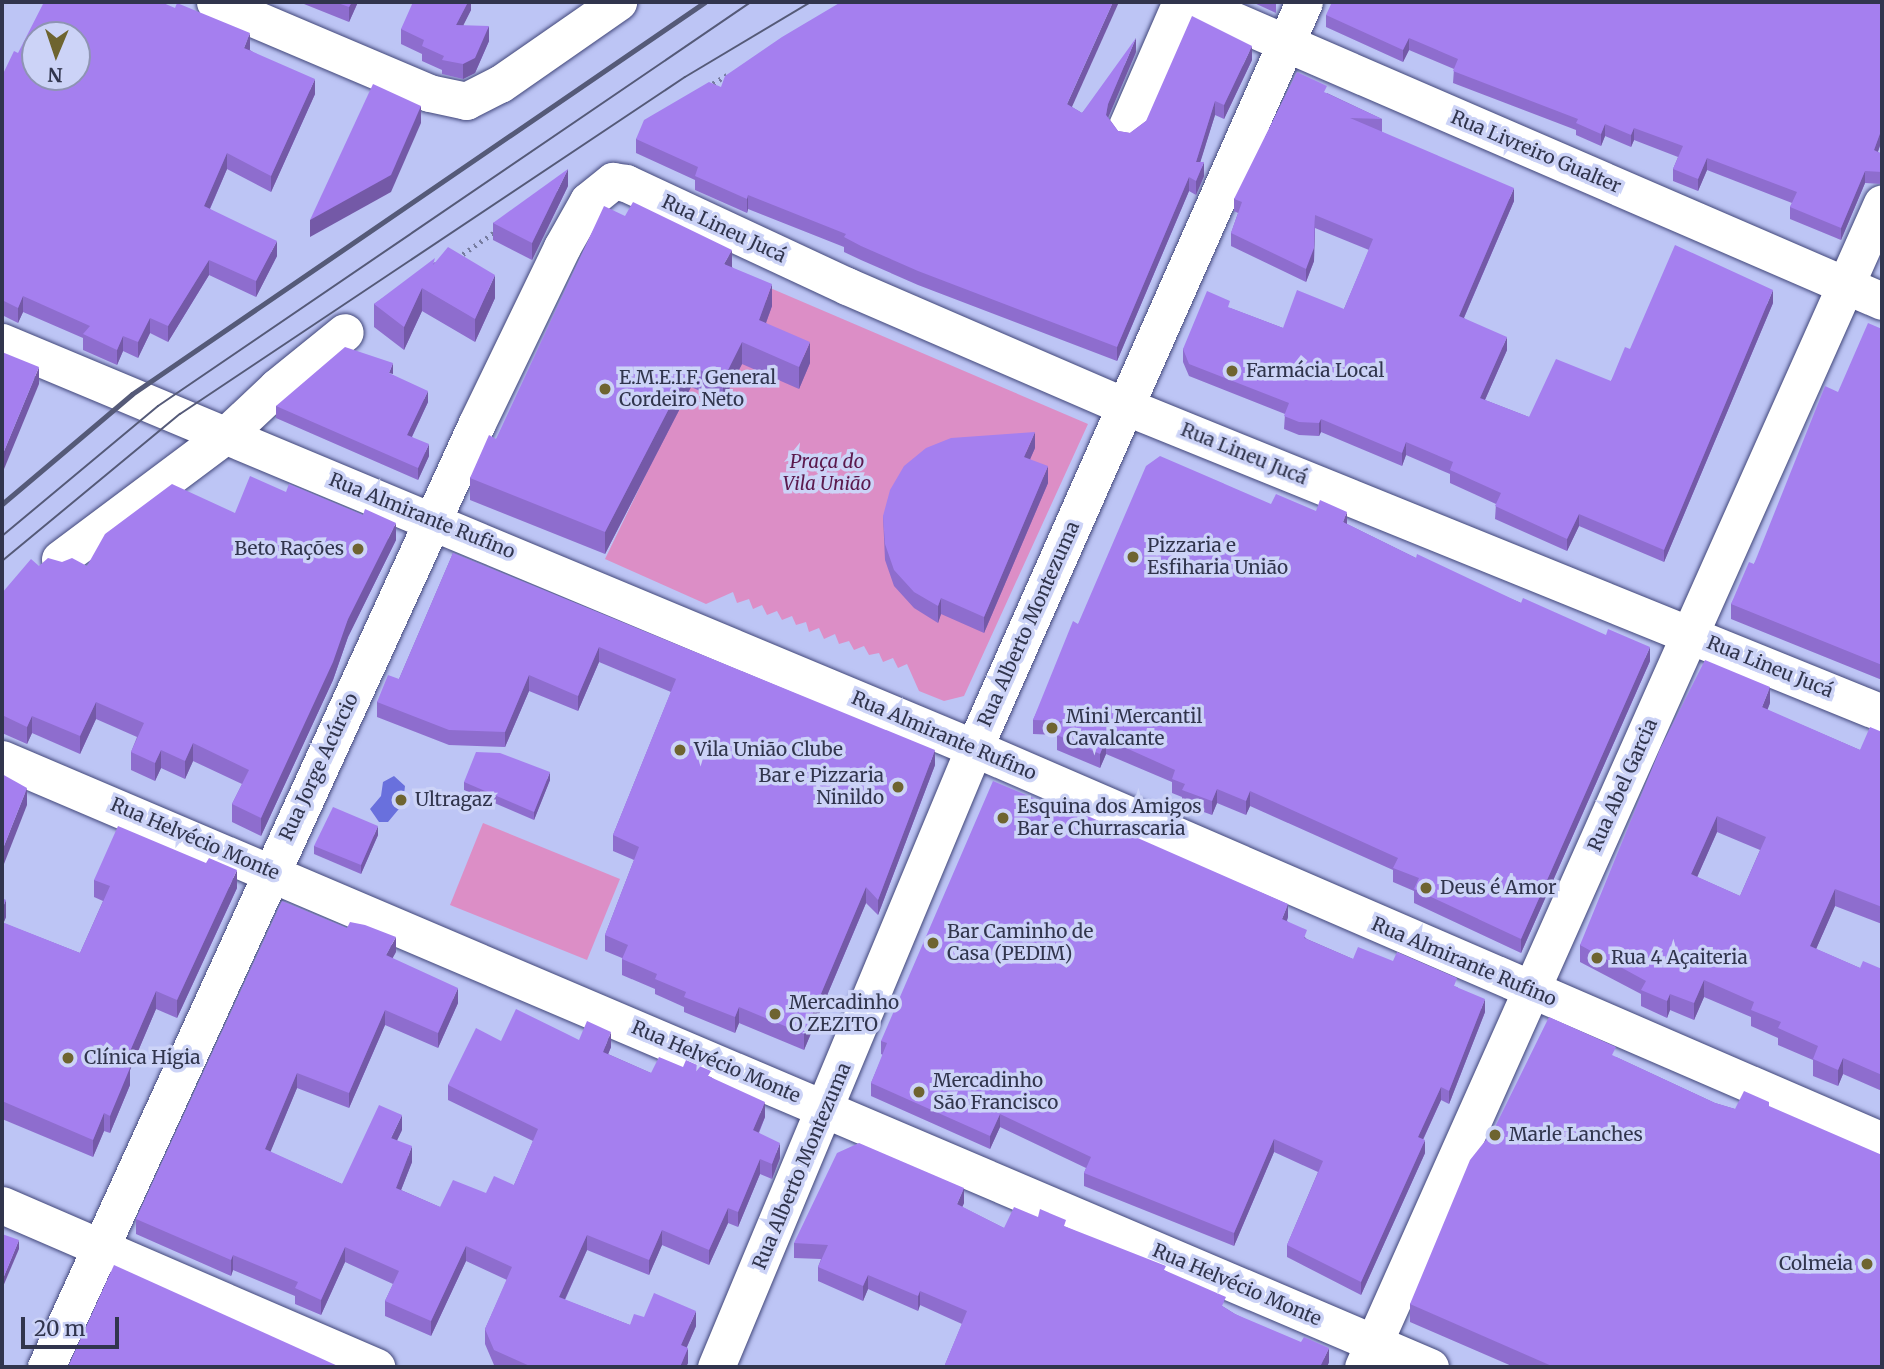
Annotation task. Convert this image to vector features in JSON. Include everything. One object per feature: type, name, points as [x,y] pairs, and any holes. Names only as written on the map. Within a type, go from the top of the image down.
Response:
[{"type":"street","points":[[215,2],[429,93],[467,101],[482,95],[618,2]]},
{"type":"street","points":[[1127,126],[1181,2]]},
{"type":"street","name":"Rua Livreiro Gualter","points":[[1191,2],[1285,45],[1882,301]]},
{"type":"street","name":"Rua Alberto Montezuma","points":[[716,1367],[827,1109],[974,748],[1304,2]]},
{"type":"street","name":"Rua Lineu Jucá","points":[[613,181],[636,188],[847,286],[1127,407],[1882,713]]},
{"type":"street","name":"Rua Jorge Acúrcio","points":[[46,1367],[432,520],[562,247],[588,201],[602,185],[613,181]]},
{"type":"street","name":"Rua Abel Garcia","points":[[1368,1355],[1882,203]]},
{"type":"street","points":[[60,559],[227,435],[277,387],[345,332]]},
{"type":"street","name":"Rua Almirante Rufino","points":[[2,342],[974,748],[1882,1141]]},
{"type":"street","name":"Rua Helvécio Monte","points":[[2,759],[827,1109],[1368,1355],[1430,1367]]},
{"type":"street","points":[[2,1205],[376,1367]]},
{"type":"path","points":[[695,94],[740,67]]},
{"type":"path","points":[[450,263],[500,227]]},
{"type":"green space","name":"Praça do Vila União","points":[[742,276],[1088,424],[964,696],[944,701],[919,691],[907,664],[898,668],[893,658],[883,662],[879,653],[869,655],[864,646],[854,650],[849,641],[839,644],[835,634],[824,639],[819,628],[809,632],[806,622],[796,625],[792,616],[782,620],[777,611],[767,615],[762,605],[753,609],[749,599],[737,603],[733,592],[706,604],[605,559]]},
{"type":"green space","points":[[483,823],[620,879],[587,960],[450,905]]},
{"type":"shaded area","points":[[394,776],[405,786],[403,804],[388,822],[379,822],[370,809],[381,796],[383,782]]},
{"type":"building","points":[[44,2],[161,2],[175,8],[177,3],[250,33],[244,48],[315,79],[271,176],[227,153],[204,206],[277,241],[256,281],[209,260],[168,326],[150,318],[138,342],[123,336],[117,350],[83,334],[90,326],[23,296],[18,308],[2,300],[2,76],[14,51],[18,53],[21,47],[21,91],[91,91],[91,21],[34,21]]},
{"type":"building","points":[[335,2],[352,2],[349,7]]},
{"type":"building","points":[[413,2],[468,2],[456,25],[489,26],[475,58],[463,64],[442,60],[444,56],[422,46],[424,40],[401,29]]},
{"type":"building","points":[[841,2],[1113,2],[1067,104],[1082,113],[1136,38],[1108,104],[1106,115],[1118,131],[1130,133],[1146,121],[1192,16],[1252,46],[1224,105],[1215,101],[1196,162],[1204,162],[1196,181],[1189,177],[1117,347],[918,271],[861,246],[844,237],[846,234],[748,195],[747,199],[695,176],[698,167],[636,139],[644,120],[709,82],[721,87],[725,76],[782,37]]},
{"type":"building","points":[[1332,2],[1882,2],[1882,128],[1874,150],[1882,154],[1882,172],[1865,171],[1841,228],[1790,207],[1797,192],[1707,158],[1698,179],[1673,169],[1683,146],[1634,128],[1631,135],[1605,124],[1601,134],[1576,123],[1578,119],[1453,71],[1458,59],[1409,38],[1403,50],[1326,15]]},
{"type":"building","points":[[1297,72],[1327,86],[1324,92],[1382,119],[1350,118],[1514,188],[1459,316],[1507,337],[1480,398],[1529,417],[1556,359],[1611,381],[1625,347],[1630,349],[1675,245],[1773,290],[1664,550],[1579,514],[1567,539],[1495,506],[1501,493],[1450,470],[1453,462],[1406,442],[1402,453],[1321,419],[1319,423],[1299,422],[1284,416],[1289,403],[1189,364],[1183,349],[1207,291],[1230,301],[1228,307],[1283,328],[1297,290],[1344,309],[1373,239],[1315,215],[1314,248],[1306,269],[1231,233],[1242,202],[1234,199]]},
{"type":"building","points":[[373,84],[421,106],[391,175],[310,220]]},
{"type":"building","points":[[568,169],[532,243],[493,223]]},
{"type":"building","name":"E.M.E.I.F. General Cordeiro Neto","points":[[633,202],[732,250],[724,264],[772,284],[759,320],[810,342],[799,367],[742,342],[723,380],[691,366],[605,532],[470,478],[489,435],[496,439],[604,206],[625,216]]},
{"type":"building","points":[[448,247],[495,275],[475,319],[422,288],[404,327],[374,304],[435,258],[433,265]]},
{"type":"building","points":[[1868,323],[1882,329],[1882,665],[1731,604],[1749,562],[1754,564],[1825,386],[1838,392]]},
{"type":"building","points":[[345,347],[393,363],[389,373],[428,391],[407,435],[429,444],[418,468],[276,406]]},
{"type":"building","points":[[2,352],[39,367],[2,456]]},
{"type":"building","points":[[1035,432],[1024,457],[1048,466],[984,617],[941,598],[938,606],[914,592],[894,570],[885,544],[883,516],[890,490],[904,466],[926,448],[951,438]]},
{"type":"building","points":[[1160,456],[1271,504],[1276,494],[1316,511],[1320,500],[1347,512],[1343,522],[1416,558],[1417,554],[1521,603],[1523,598],[1606,635],[1608,629],[1650,647],[1521,939],[1414,889],[1419,878],[1393,868],[1398,858],[1250,791],[1246,801],[1217,789],[1212,801],[1182,790],[1185,784],[1172,779],[1175,770],[1106,739],[1100,754],[1057,735],[1062,721],[1033,720],[1073,621],[1078,624],[1146,466]]},
{"type":"building","points":[[250,476],[286,492],[289,484],[363,515],[365,509],[396,523],[348,619],[333,662],[261,818],[232,804],[249,770],[193,743],[185,761],[161,750],[155,763],[131,752],[144,723],[96,702],[80,736],[32,716],[27,727],[2,715],[2,593],[31,559],[39,566],[48,558],[62,562],[72,558],[87,566],[105,534],[172,484],[235,513]]},
{"type":"building","points":[[453,553],[935,750],[878,900],[866,887],[804,1034],[739,1007],[735,1017],[684,997],[686,992],[655,979],[657,974],[622,959],[628,945],[605,935],[639,847],[613,835],[676,679],[599,647],[578,696],[529,675],[505,732],[449,730],[377,702],[388,675],[399,679]]},
{"type":"building","points":[[1705,660],[1770,687],[1762,707],[1860,750],[1870,727],[1882,732],[1882,907],[1835,889],[1810,946],[1860,968],[1863,961],[1882,969],[1882,1075],[1843,1058],[1838,1070],[1813,1059],[1818,1046],[1778,1028],[1781,1022],[1751,1010],[1754,1002],[1704,980],[1694,1003],[1670,994],[1667,1001],[1641,990],[1646,981],[1580,945],[1660,749]],"holes":[[[1717,816],[1766,837],[1740,896],[1691,874]]]},
{"type":"building","points":[[476,752],[500,753],[550,772],[534,812],[464,782]]},
{"type":"building","points":[[2,774],[27,788],[2,851]]},
{"type":"building","points":[[993,781],[1057,808],[1058,803],[1288,904],[1282,919],[1307,930],[1304,938],[1353,959],[1358,947],[1393,961],[1397,952],[1457,978],[1454,986],[1485,999],[1449,1091],[1441,1087],[1418,1137],[1425,1140],[1361,1282],[1287,1245],[1323,1161],[1274,1139],[1234,1233],[1084,1173],[1091,1157],[1000,1114],[990,1136],[871,1083],[887,1043],[881,1041]]},
{"type":"building","points":[[333,807],[378,826],[361,865],[314,846]]},
{"type":"building","points":[[118,826],[206,863],[209,858],[237,870],[177,1000],[156,991],[124,1065],[130,1068],[110,1116],[104,1113],[93,1140],[2,1101],[2,922],[80,953],[110,886],[94,880]]},
{"type":"building","points":[[282,901],[347,928],[350,922],[396,937],[386,955],[458,988],[438,1033],[385,1010],[349,1093],[297,1073],[265,1149],[342,1184],[379,1105],[402,1115],[391,1138],[412,1146],[396,1188],[440,1207],[453,1180],[486,1193],[494,1176],[514,1185],[538,1129],[448,1085],[476,1028],[501,1041],[516,1009],[579,1040],[587,1021],[611,1032],[603,1052],[651,1073],[659,1057],[683,1067],[686,1060],[711,1071],[708,1076],[765,1102],[753,1130],[780,1143],[772,1164],[760,1159],[738,1212],[728,1208],[709,1250],[662,1230],[649,1260],[587,1235],[559,1297],[630,1325],[634,1314],[644,1317],[654,1293],[696,1311],[681,1345],[688,1348],[680,1367],[532,1367],[494,1350],[485,1329],[512,1267],[466,1246],[431,1321],[385,1301],[399,1271],[345,1247],[321,1300],[295,1288],[298,1282],[233,1255],[231,1260],[136,1219]]},
{"type":"building","points":[[1549,1017],[1616,1047],[1612,1055],[1715,1103],[1735,1109],[1744,1091],[1769,1102],[1769,1106],[1882,1155],[1882,1367],[1554,1367],[1410,1304],[1470,1160],[1493,1131]]},
{"type":"building","points":[[859,1143],[964,1188],[957,1204],[1004,1228],[1014,1207],[1038,1217],[1040,1209],[1066,1220],[1064,1226],[1166,1266],[1164,1270],[1226,1297],[1222,1306],[1235,1314],[1301,1342],[1304,1337],[1329,1348],[1320,1367],[944,1367],[967,1311],[920,1291],[918,1296],[868,1275],[863,1286],[818,1267],[828,1245],[794,1243],[837,1153]]},
{"type":"building","points":[[2,1234],[19,1240],[2,1281]]},
{"type":"building","points":[[114,1265],[340,1367],[68,1367]]},
{"type":"tram line","points":[[2,536],[158,406],[751,2]]},
{"type":"tram line","points":[[2,561],[180,414],[685,77],[811,2]]},
{"type":"railway","points":[[2,504],[132,394],[705,2]]},
{"type":"place","name":"Farmácia Local","points":[[1232,371]]},
{"type":"place","name":"E.M.E.I.F. General Cordeiro Neto","points":[[605,389]]},
{"type":"place","name":"Beto Rações","points":[[358,549]]},
{"type":"place","name":"Pizzaria e Esfiharia União","points":[[1133,557]]},
{"type":"place","name":"Mini Mercantil Cavalcante","points":[[1052,728]]},
{"type":"place","name":"Vila União Clube","points":[[680,750]]},
{"type":"place","name":"Bar e Pizzaria Ninildo","points":[[898,787]]},
{"type":"place","name":"Ultragaz","points":[[401,800]]},
{"type":"place","name":"Esquina dos Amigos Bar e Churrascaria","points":[[1003,818]]},
{"type":"place","name":"Deus é Amor","points":[[1426,888]]},
{"type":"place","name":"Bar Caminho de Casa (PEDIM)","points":[[933,943]]},
{"type":"place","name":"Rua 4 Açaiteria","points":[[1597,958]]},
{"type":"place","name":"Mercadinho O ZEZITO","points":[[775,1014]]},
{"type":"place","name":"Clínica Higia","points":[[68,1058]]},
{"type":"place","name":"Mercadinho São Francisco","points":[[919,1092]]},
{"type":"place","name":"Marle Lanches","points":[[1495,1135]]},
{"type":"place","name":"Colmeia","points":[[1867,1264]]}]
